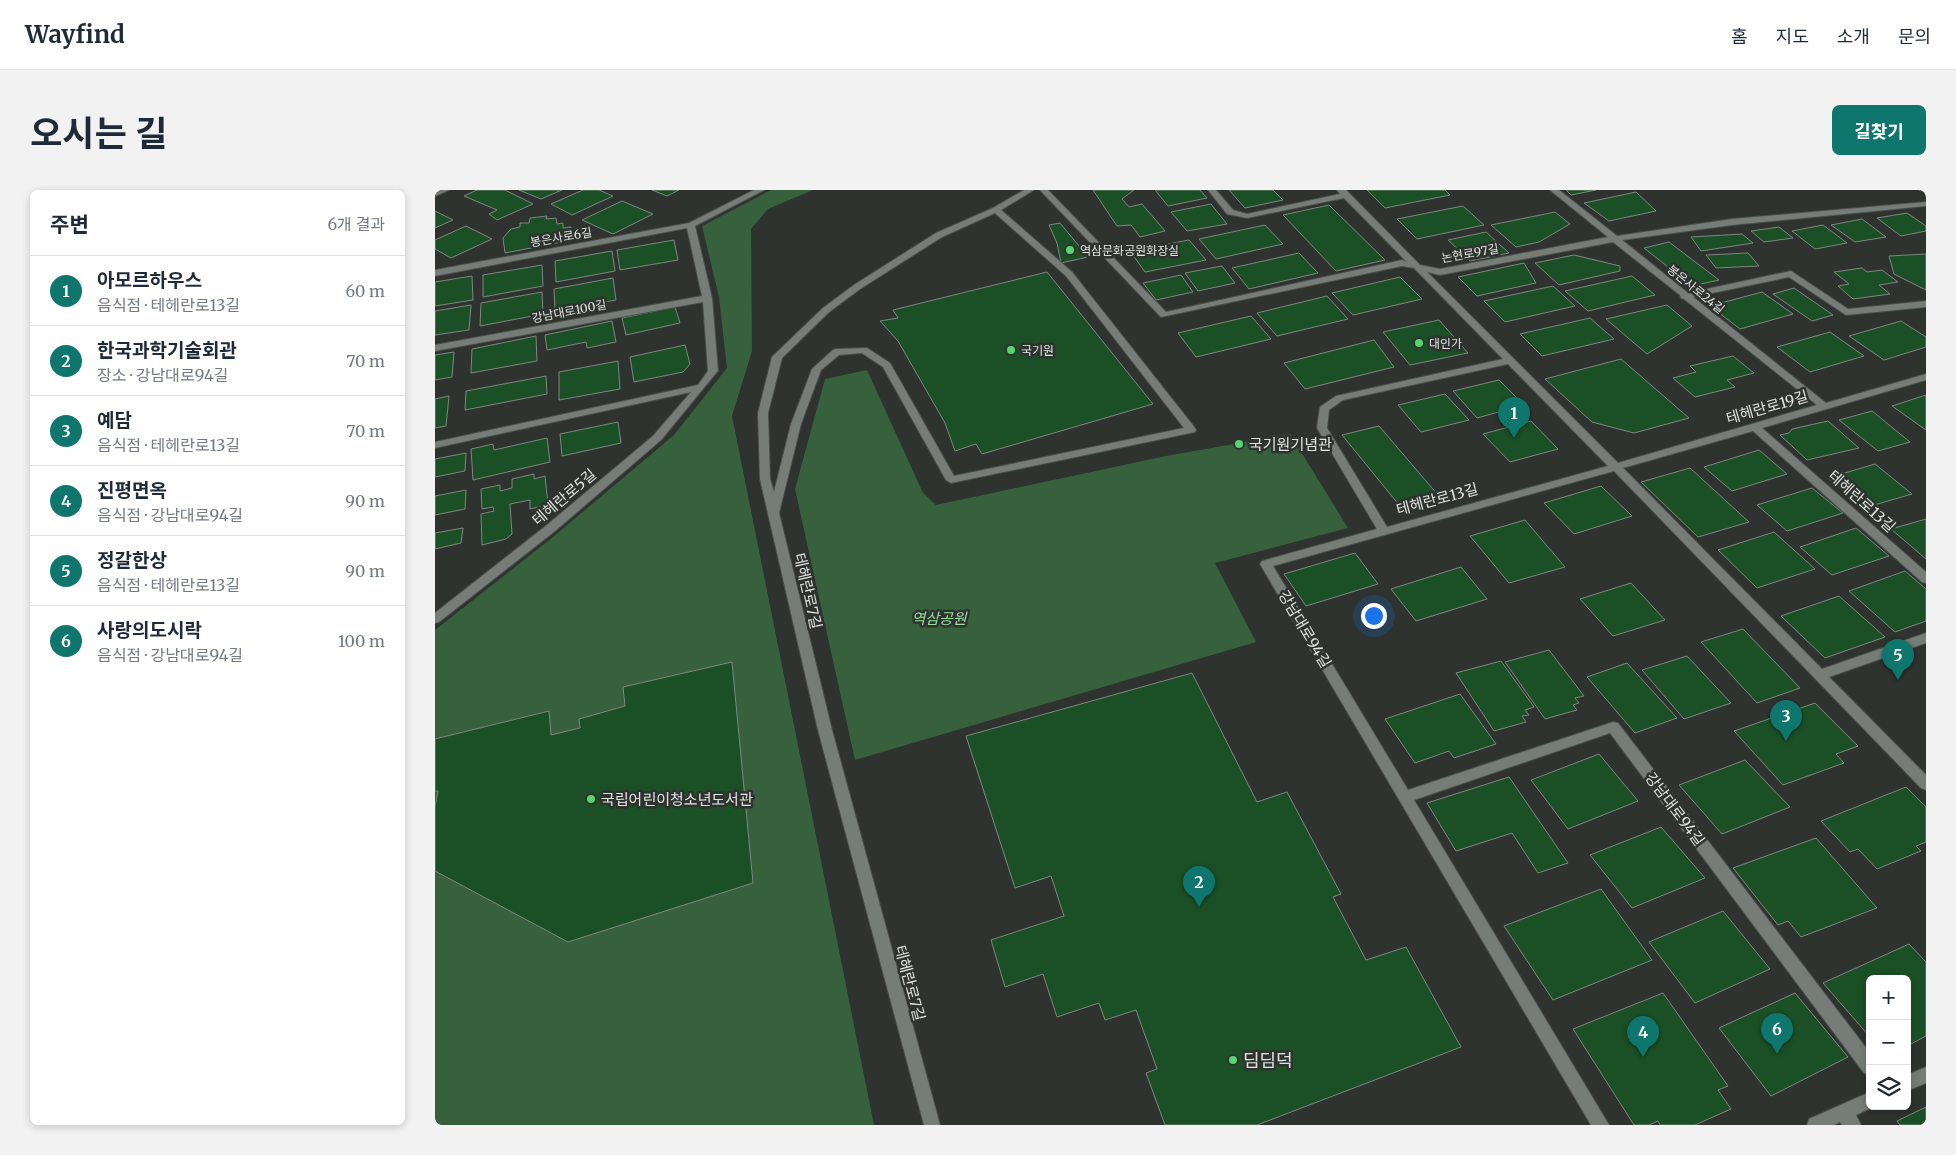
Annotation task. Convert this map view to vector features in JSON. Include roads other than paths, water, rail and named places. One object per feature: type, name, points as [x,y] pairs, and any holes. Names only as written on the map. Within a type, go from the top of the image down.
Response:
[{"type":"street","points":[[435,194],[445,190]]},
{"type":"street","name":"봉은사로6길","points":[[435,273],[691,225],[760,190]]},
{"type":"street","name":"테헤란로7길","points":[[932,1125],[825,730],[765,479],[763,413],[777,357],[827,310],[857,287],[939,235],[996,210],[1030,190]]},
{"type":"street","name":"논현로97길","points":[[1043,190],[1164,315],[1402,263],[1420,269],[1440,272],[1613,239],[1732,222],[1926,204]]},
{"type":"street","points":[[1212,190],[1230,212],[1247,216],[1344,193],[1511,360],[1926,784]]},
{"type":"street","name":"봉은사로24길","points":[[1554,190],[1824,406]]},
{"type":"street","points":[[774,514],[796,424],[817,369],[836,352],[864,350],[887,365],[951,480],[1191,430],[1069,274],[996,210]]},
{"type":"street","name":"테헤란로5길","points":[[435,618],[551,528],[657,438],[701,387],[713,370],[707,298],[691,225]]},
{"type":"street","points":[[1685,296],[1791,274],[1846,312],[1926,304]]},
{"type":"street","name":"강남대로100길","points":[[435,348],[707,298]]},
{"type":"street","points":[[1384,531],[1322,428],[1324,409],[1340,398],[1511,360]]},
{"type":"street","name":"테헤란로19길","points":[[1616,467],[1926,377]]},
{"type":"street","points":[[435,445],[701,387]]},
{"type":"street","name":"테헤란로13길","points":[[1753,426],[1926,579]]},
{"type":"street","name":"테헤란로13길","points":[[1266,564],[1616,467]]},
{"type":"street","name":"강남대로94길","points":[[1266,564],[1601,1125]]},
{"type":"street","points":[[1820,675],[1926,638]]},
{"type":"street","name":"강남대로94길","points":[[1405,797],[1613,727],[1868,1065]]},
{"type":"street","points":[[1911,1081],[1926,1075]]},
{"type":"street","points":[[1815,1125],[1848,1119],[1866,1103]]},
{"type":"place","name":"역삼문화공원화장실","points":[[1070,250]]},
{"type":"place","name":"대인가","points":[[1419,343]]},
{"type":"place","name":"국기원","points":[[1011,350]]},
{"type":"place","name":"아모르하우스","points":[[1514,438]]},
{"type":"place","name":"국기원기념관","points":[[1239,444]]},
{"type":"place","name":"정갈한상","points":[[1898,680]]},
{"type":"place","name":"예담","points":[[1786,741]]},
{"type":"place","name":"국립어린이청소년도서관","points":[[591,799]]},
{"type":"place","name":"한국과학기술회관","points":[[1199,907]]},
{"type":"place","name":"사랑의도시락","points":[[1777,1054]]},
{"type":"place","name":"진평면옥","points":[[1643,1057]]},
{"type":"place","name":"딤딤덕","points":[[1233,1060]]},
{"type":"park label","name":"역삼공원","points":[[939,618]]}]
